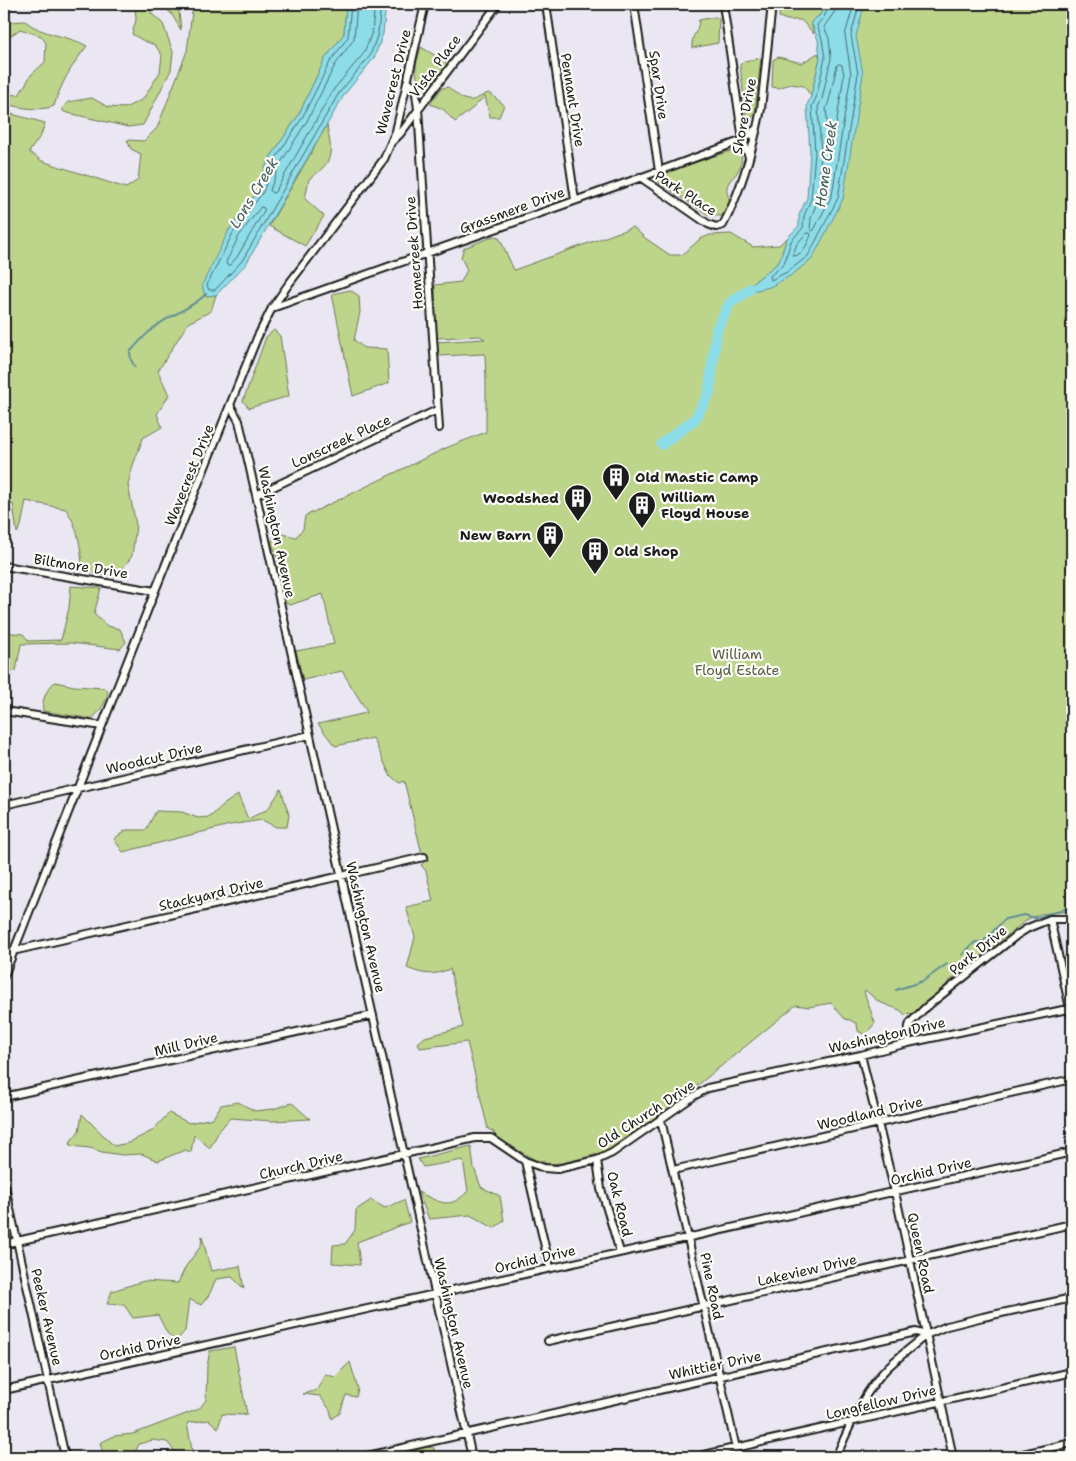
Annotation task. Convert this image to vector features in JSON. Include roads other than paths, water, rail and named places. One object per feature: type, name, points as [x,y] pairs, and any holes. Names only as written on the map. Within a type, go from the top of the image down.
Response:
[{"type":"street","name":"Wavecrest Drive","points":[[4,976],[155,591],[257,338],[272,308],[384,159],[391,143],[396,131],[425,4]]},
{"type":"street","name":"Vista Place","points":[[391,143],[400,134],[498,4]]},
{"type":"street","name":"Pennant Drive","points":[[546,4],[575,200]]},
{"type":"street","name":"Spar Drive","points":[[634,4],[659,171]]},
{"type":"street","points":[[723,4],[743,140],[749,158]]},
{"type":"street","name":"Shore Drive","points":[[719,226],[723,224],[735,203],[757,128],[761,109],[772,4]]},
{"type":"street","name":"Homecreek Drive","points":[[407,82],[415,86],[418,109],[439,428]]},
{"type":"street","name":"Grassmere Drive","points":[[272,308],[743,140],[757,128]]},
{"type":"street","name":"Park Place","points":[[640,177],[708,224],[719,226]]},
{"type":"street","name":"Washington Avenue","points":[[230,405],[239,421],[472,1457]]},
{"type":"street","name":"Lonscreek Place","points":[[256,495],[437,410]]},
{"type":"street","name":"Biltmore Drive","points":[[4,566],[155,591]]},
{"type":"street","points":[[4,711],[102,726]]},
{"type":"street","name":"Woodcut Drive","points":[[4,805],[310,735]]},
{"type":"street","name":"Stackyard Drive","points":[[4,953],[424,858]]},
{"type":"street","points":[[1050,919],[1072,1016]]},
{"type":"street","name":"Park Drive","points":[[908,1043],[910,1022],[1017,935],[1050,919],[1072,919]]},
{"type":"street","name":"Washington Drive","points":[[708,1088],[1071,1008]]},
{"type":"street","name":"Mill Drive","points":[[4,1097],[373,1015]]},
{"type":"street","name":"Queen Road","points":[[861,1055],[895,1192],[953,1457]]},
{"type":"street","name":"Woodland Drive","points":[[673,1170],[1072,1079]]},
{"type":"street","name":"Old Church Drive","points":[[597,1160],[612,1153],[708,1088]]},
{"type":"street","name":"Pine Road","points":[[660,1120],[689,1238],[738,1457]]},
{"type":"street","name":"Church Drive","points":[[4,1244],[482,1137],[491,1138],[499,1142],[525,1161],[544,1168],[557,1169],[597,1160]]},
{"type":"street","name":"Orchid Drive","points":[[4,1390],[1072,1152]]},
{"type":"street","name":"Oak Road","points":[[597,1160],[602,1189],[620,1252]]},
{"type":"street","points":[[525,1161],[550,1268]]},
{"type":"street","name":"Peeker Avenue","points":[[4,1182],[65,1457]]},
{"type":"street","name":"Lakeview Drive","points":[[548,1341],[1072,1224]]},
{"type":"street","name":"Whittier Drive","points":[[363,1457],[916,1332],[926,1334],[947,1326],[1072,1298]]},
{"type":"street","points":[[836,1457],[860,1404],[887,1368],[926,1334]]},
{"type":"street","name":"Longfellow Drive","points":[[695,1457],[1072,1372]]},
{"type":"street","points":[[1010,1457],[1072,1443]]},
{"type":"water","points":[[346,4],[386,4],[383,34],[374,58],[344,95],[246,264],[216,295],[205,296],[202,285],[229,230],[259,190],[270,158],[298,116],[325,59],[344,34]]},
{"type":"water","points":[[826,4],[870,4],[863,10],[856,36],[863,74],[843,199],[812,259],[790,276],[770,287],[748,292],[737,298],[743,289],[779,262],[787,238],[799,226],[799,215],[807,198],[810,152],[807,105],[820,58],[818,40],[811,22],[820,15]]},
{"type":"waterway","name":"Home Creek","points":[[662,444],[695,419],[709,393],[717,328],[730,303],[750,289]]},
{"type":"waterway","name":"Lons Creek","points":[[135,367],[131,360],[130,352],[144,337],[159,324],[189,307],[206,294]]},
{"type":"waterway","points":[[962,955],[975,942],[983,942],[1005,919],[1024,915],[1035,918],[1072,907]]},
{"type":"waterway","points":[[896,990],[923,981],[947,964]]},
{"type":"place","name":"Old Mastic Camp","points":[[616,501]]},
{"type":"place","name":"Woodshed","points":[[578,522]]},
{"type":"place","name":"William Floyd House","points":[[642,529]]},
{"type":"place","name":"New Barn","points":[[550,559]]},
{"type":"place","name":"Old Shop","points":[[595,575]]},
{"type":"park label","name":"William Floyd Estate","points":[[737,662]]}]
